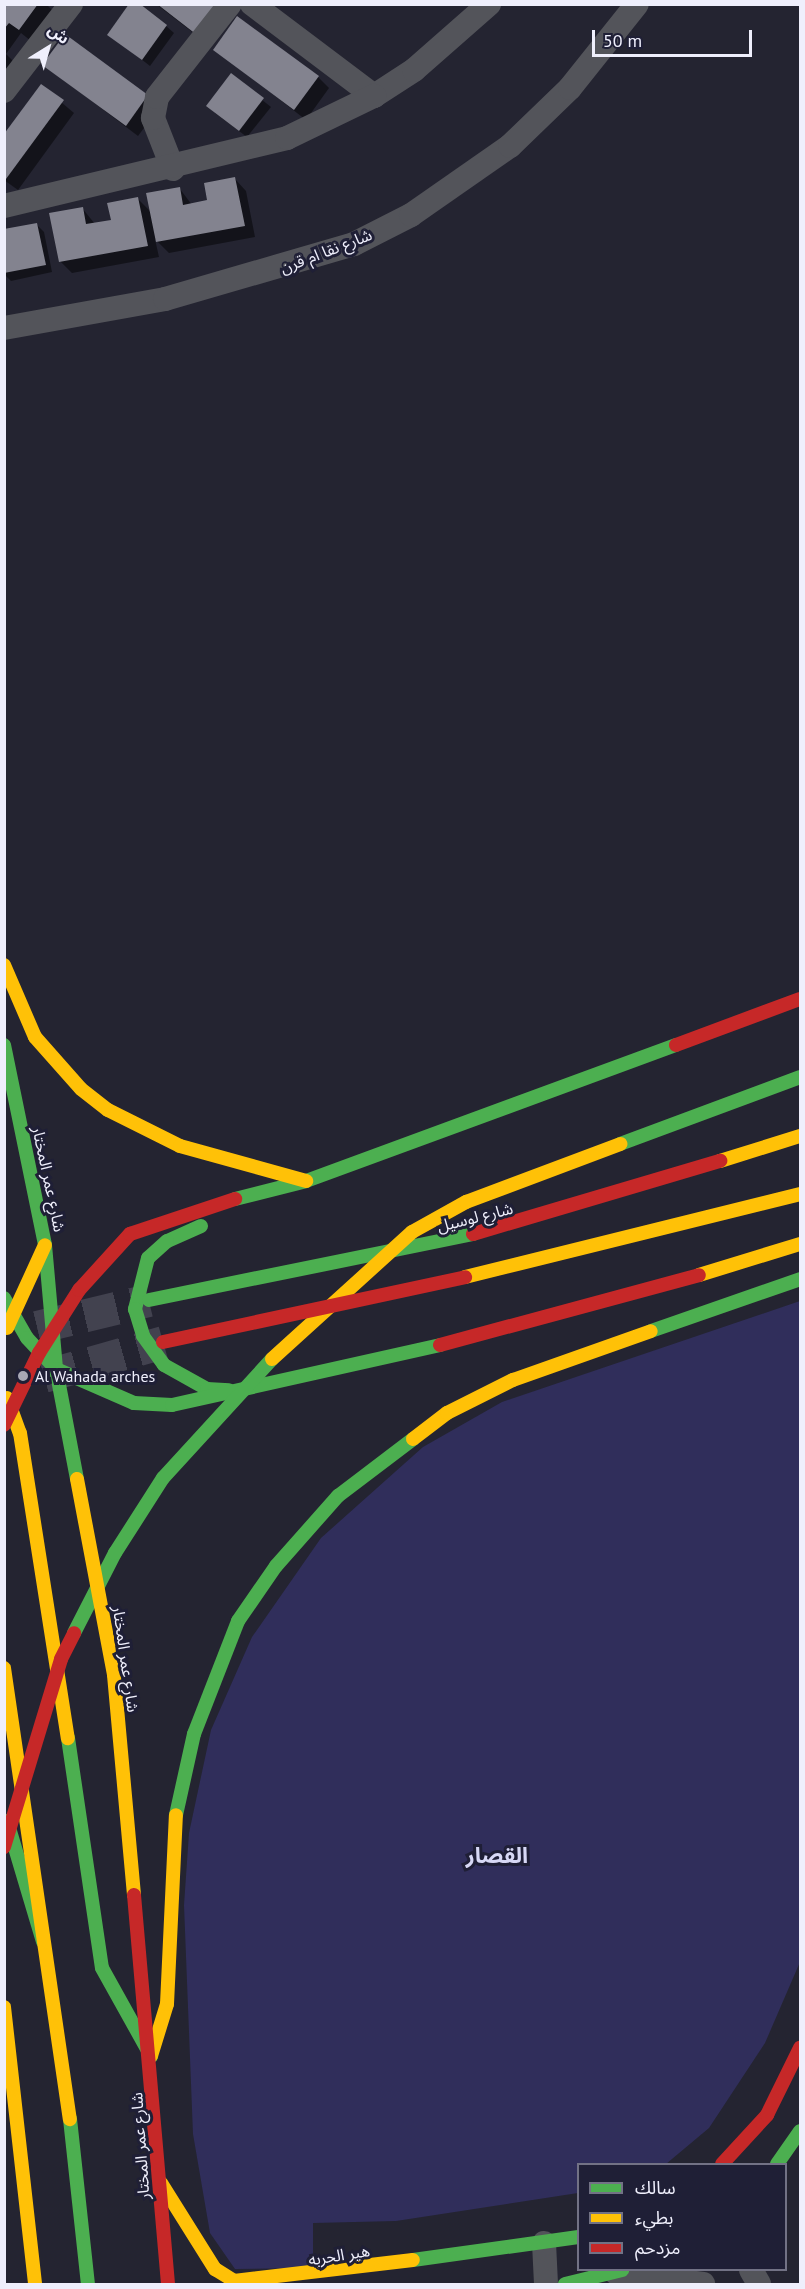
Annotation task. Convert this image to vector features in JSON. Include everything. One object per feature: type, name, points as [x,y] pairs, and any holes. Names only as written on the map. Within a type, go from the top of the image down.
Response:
[{"type":"main road","points":[[4,965],[35,1037],[65,1073],[108,1110],[180,1146],[306,1181]]},
{"type":"main road","points":[[4,1425],[39,1353],[51,1334],[111,1250],[130,1234],[202,1207],[306,1181],[801,999]]},
{"type":"main road","name":"شارع عمر المختار","points":[[4,1045],[45,1245],[51,1334],[56,1369],[114,1675],[151,2056],[158,2177],[168,2284]]},
{"type":"main road","points":[[4,1847],[61,1659],[115,1553],[163,1478],[218,1412],[412,1232],[466,1202],[801,1077]]},
{"type":"main road","name":"شارع لوسيل","points":[[149,1300],[394,1253],[544,1217],[801,1136]]},
{"type":"main road","points":[[256,1391],[207,1389],[164,1365],[143,1336],[135,1309],[148,1258],[167,1241],[258,1194]]},
{"type":"main road","points":[[163,1342],[403,1293],[801,1194]]},
{"type":"main road","points":[[4,1298],[39,1353],[56,1369],[134,1403],[172,1406],[256,1391],[648,1291],[801,1244]]},
{"type":"main road","points":[[4,1332],[45,1245]]},
{"type":"main road","points":[[151,2056],[167,2004],[175,1822],[194,1734],[238,1621],[276,1566],[346,1489],[447,1413],[513,1380],[801,1279]]},
{"type":"main road","points":[[4,1394],[12,1409],[38,1533],[102,1968],[151,2056]]},
{"type":"main road","points":[[4,1668],[88,2284]]},
{"type":"main road","points":[[4,1811],[43,1942]]},
{"type":"main road","points":[[4,2007],[9,2086],[35,2284]]},
{"type":"main road","points":[[723,2163],[767,2115],[801,2048]]},
{"type":"main road","points":[[778,2163],[801,2131]]},
{"type":"main road","name":"هير الحربه","points":[[158,2177],[215,2269],[234,2281],[284,2281],[369,2266],[577,2237]]},
{"type":"main road","points":[[369,2266],[372,2284]]},
{"type":"main road","points":[[565,2284],[619,2271]]},
{"type":"street","points":[[4,91],[71,4]]},
{"type":"street","points":[[173,169],[153,118],[157,97],[230,4]]},
{"type":"street","points":[[252,4],[374,96]]},
{"type":"street","points":[[4,206],[173,169],[287,138],[374,96],[414,70],[489,4]]},
{"type":"street","name":"شارع نقا ام قرن","points":[[4,328],[165,299],[354,244],[420,209],[510,146],[570,88],[637,4]]},
{"type":"street","points":[[544,2243],[546,2284]]},
{"type":"street","points":[[619,2271],[703,2284]]},
{"type":"shaded area","points":[[800,1301],[800,1962],[765,2043],[709,2128],[667,2163],[577,2163],[577,2193],[396,2221],[313,2223],[313,2258],[305,2268],[235,2269],[210,2233],[193,2134],[184,1905],[189,1833],[211,1730],[252,1637],[321,1538],[423,1447],[502,1402]]},
{"type":"building","points":[[4,4],[38,4],[19,30],[9,23],[4,29]]},
{"type":"building","points":[[129,4],[140,4],[167,25],[142,60],[107,35]]},
{"type":"building","points":[[157,4],[220,4],[197,35]]},
{"type":"building","points":[[237,16],[319,76],[294,110],[213,50]]},
{"type":"building","points":[[65,34],[148,95],[126,126],[42,65]]},
{"type":"building","points":[[231,73],[264,98],[239,131],[206,106]]},
{"type":"building","points":[[41,84],[64,100],[6,179],[4,134]]},
{"type":"building","points":[[235,177],[245,226],[156,242],[146,193],[180,187],[183,205],[207,200],[204,183]]},
{"type":"building","points":[[138,197],[148,246],[59,262],[49,213],[83,207],[86,224],[111,220],[107,203]]},
{"type":"building","points":[[37,223],[46,265],[4,273],[4,229]]},
{"type":"tunnel","points":[[37,1327],[149,1300]]},
{"type":"tunnel","points":[[44,1376],[163,1342]]},
{"type":"traffic: fast","points":[[4,1045],[45,1245],[56,1369],[77,1479]]},
{"type":"traffic: fast","points":[[235,1199],[306,1181],[676,1045]]},
{"type":"traffic: fast","points":[[620,1144],[800,1077]]},
{"type":"traffic: fast","points":[[201,1226],[167,1241],[148,1258],[135,1309],[143,1336],[164,1365],[207,1389],[229,1390]]},
{"type":"traffic: fast","points":[[149,1300],[473,1234]]},
{"type":"traffic: fast","points":[[651,1331],[800,1279]]},
{"type":"traffic: fast","points":[[4,1298],[27,1338],[56,1369],[134,1403],[172,1405],[440,1345]]},
{"type":"traffic: fast","points":[[74,1633],[115,1553],[163,1478],[272,1359]]},
{"type":"traffic: fast","points":[[176,1815],[194,1734],[238,1621],[276,1566],[338,1496],[413,1439]]},
{"type":"traffic: fast","points":[[68,1738],[102,1968],[151,2056]]},
{"type":"traffic: fast","points":[[7,1821],[43,1942]]},
{"type":"traffic: fast","points":[[70,2119],[88,2284]]},
{"type":"traffic: fast","points":[[778,2163],[800,2131]]},
{"type":"traffic: fast","points":[[413,2260],[577,2237]]},
{"type":"traffic: fast","points":[[565,2284],[618,2271]]},
{"type":"traffic: slow","points":[[4,965],[35,1037],[81,1089],[108,1110],[180,1146],[306,1181]]},
{"type":"traffic: slow","points":[[720,1161],[800,1136]]},
{"type":"traffic: slow","points":[[272,1359],[412,1232],[466,1202],[620,1144]]},
{"type":"traffic: slow","points":[[465,1277],[800,1194]]},
{"type":"traffic: slow","points":[[699,1275],[800,1244]]},
{"type":"traffic: slow","points":[[7,1328],[45,1245]]},
{"type":"traffic: slow","points":[[413,1439],[447,1413],[513,1380],[651,1331]]},
{"type":"traffic: slow","points":[[7,1398],[20,1433],[68,1738]]},
{"type":"traffic: slow","points":[[77,1479],[114,1675],[134,1895]]},
{"type":"traffic: slow","points":[[4,1668],[70,2119]]},
{"type":"traffic: slow","points":[[151,2056],[167,2004],[176,1815]]},
{"type":"traffic: slow","points":[[4,2007],[35,2284]]},
{"type":"traffic: slow","points":[[161,2183],[215,2269],[234,2281],[413,2260]]},
{"type":"traffic: jam","points":[[676,1045],[800,999]]},
{"type":"traffic: jam","points":[[473,1234],[720,1161]]},
{"type":"traffic: jam","points":[[4,1425],[39,1353],[79,1290],[130,1234],[235,1199]]},
{"type":"traffic: jam","points":[[440,1345],[699,1275]]},
{"type":"traffic: jam","points":[[163,1342],[465,1277]]},
{"type":"traffic: jam","points":[[4,1847],[61,1659],[74,1633]]},
{"type":"traffic: jam","points":[[134,1895],[168,2284]]},
{"type":"traffic: jam","points":[[723,2163],[767,2115],[800,2048]]},
{"type":"place","name":"Al Wahada arches","points":[[23,1376]]},
{"type":"district","name":"القصار","points":[[497,1856]]}]
